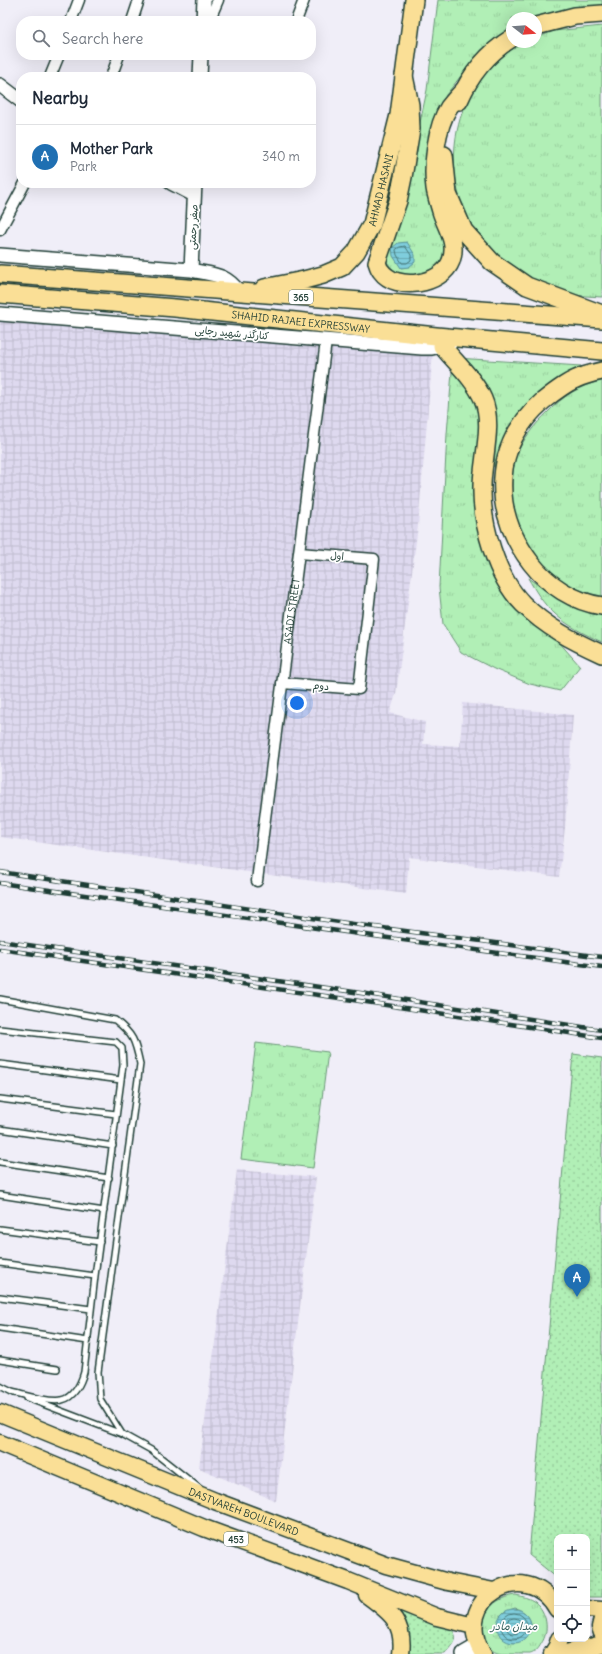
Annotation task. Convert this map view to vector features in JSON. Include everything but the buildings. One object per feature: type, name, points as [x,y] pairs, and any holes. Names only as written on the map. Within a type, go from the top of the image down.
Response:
[{"type":"highway","name":"AHMAD HASANI","points":[[239,292],[323,275],[342,267],[356,252],[372,224],[399,115],[414,0]]},
{"type":"highway","points":[[542,24],[575,16],[602,14]]},
{"type":"highway","points":[[404,76],[410,105],[411,129],[398,201],[377,262],[381,271],[391,279],[406,283],[421,283],[434,279],[444,272],[451,262],[454,250],[452,236],[442,212],[435,188],[434,159],[440,130],[449,108],[463,91],[477,69],[491,54],[506,43]]},
{"type":"highway","points":[[463,91],[452,117],[444,155],[448,194],[464,231],[492,262],[527,286],[602,314]]},
{"type":"highway","name":"365","points":[[0,274],[602,319]]},
{"type":"highway","name":"SHAHID RAJAEI EXPRESSWAY","points":[[0,294],[175,308],[602,351]]},
{"type":"highway","points":[[442,346],[472,380],[484,400],[488,425],[482,486],[484,515],[489,542],[501,574],[522,603],[550,627],[573,641],[602,654]]},
{"type":"highway","points":[[602,371],[575,379],[552,393],[536,407],[520,426],[510,446],[502,482],[503,502],[507,520],[524,554],[539,573],[559,590],[576,599],[602,606]]},
{"type":"main road","name":"DASTVAREH BOULEVARD","points":[[0,1413],[215,1501],[386,1565],[448,1582],[494,1591]]},
{"type":"main road","name":"453","points":[[0,1444],[204,1528],[348,1581],[437,1617],[474,1626]]},
{"type":"main road","points":[[348,1581],[392,1614],[398,1623],[401,1634],[401,1654]]},
{"type":"main road","points":[[464,1654],[481,1650],[474,1626],[476,1616],[480,1606],[494,1591],[505,1586],[515,1584],[529,1586],[540,1590],[550,1598],[555,1606]]},
{"type":"main road","points":[[590,1609],[602,1610]]},
{"type":"main road","points":[[602,1619],[600,1627],[602,1633]]},
{"type":"main road","points":[[552,1654],[558,1642]]},
{"type":"main road","points":[[562,1654],[602,1645]]},
{"type":"main road","points":[[589,1654],[602,1645]]},
{"type":"street","points":[[73,16],[79,0]]},
{"type":"street","points":[[134,16],[140,0]]},
{"type":"street","points":[[203,16],[204,0]]},
{"type":"street","points":[[211,16],[218,0]]},
{"type":"street","points":[[298,16],[304,0]]},
{"type":"street","points":[[52,72],[56,60]]},
{"type":"street","points":[[113,72],[117,60]]},
{"type":"street","points":[[200,72],[201,60]]},
{"type":"street","points":[[0,84],[16,97]]},
{"type":"street","points":[[0,230],[22,188]]},
{"type":"street","name":"صفر رحمتی","points":[[191,270],[195,189]]},
{"type":"street","points":[[0,255],[191,270],[221,276],[232,282],[239,292]]},
{"type":"street","name":"کنارگذر شهید رجایی","points":[[0,314],[422,348],[442,346],[464,338]]},
{"type":"street","name":"ASADI STREET","points":[[257,881],[326,341]]},
{"type":"street","name":"اول","points":[[299,553],[374,559],[359,689]]},
{"type":"street","name":"دوم","points":[[282,682],[359,689]]},
{"type":"lane","points":[[0,999],[115,1020],[128,1031],[136,1046],[140,1064],[98,1372],[100,1399],[122,1434]]},
{"type":"lane","points":[[0,1029],[116,1042],[122,1048],[123,1065],[84,1372],[80,1384],[72,1394],[63,1400],[52,1400],[12,1392]]},
{"type":"lane","points":[[0,1064],[121,1080]]},
{"type":"lane","points":[[0,1099],[116,1114]]},
{"type":"lane","points":[[0,1129],[113,1146]]},
{"type":"lane","points":[[0,1162],[109,1178]]},
{"type":"lane","points":[[0,1195],[104,1211]]},
{"type":"lane","points":[[0,1229],[100,1242]]},
{"type":"lane","points":[[0,1263],[95,1276]]},
{"type":"lane","points":[[0,1297],[91,1309]]},
{"type":"lane","points":[[0,1328],[88,1341]]},
{"type":"lane","points":[[0,1360],[57,1369]]},
{"type":"lane","points":[[0,1386],[122,1434],[151,1450],[215,1501]]},
{"type":"shaded area","points":[[0,318],[433,351],[418,526],[396,694],[390,713],[425,722],[423,744],[460,746],[463,703],[573,715],[565,828],[559,877],[409,857],[406,894],[0,837]]},
{"type":"shaded area","points":[[237,1170],[316,1177],[276,1501],[199,1468]]},
{"type":"green space","points":[[438,0],[602,0],[602,8],[542,17],[542,12],[506,12],[506,34],[489,45],[474,59],[446,95],[434,119],[445,241],[444,252],[441,261],[433,268],[419,275],[411,275],[397,272],[386,260],[415,146],[427,90]]},
{"type":"green space","points":[[602,26],[602,297],[568,294],[556,291],[527,278],[506,265],[480,239],[467,218],[459,196],[455,172],[455,148],[459,124],[466,102],[478,81],[494,63],[513,48],[542,48],[542,36],[554,31]]},
{"type":"green space","points":[[456,358],[581,366],[537,395],[522,410],[509,430],[494,467],[496,427],[494,409]]},
{"type":"green space","points":[[452,372],[468,386],[478,409],[481,430],[476,504],[530,620],[558,641],[580,666],[560,691],[530,684],[494,669],[461,652],[443,624],[439,587],[447,434]]},
{"type":"green space","points":[[602,381],[602,596],[583,591],[566,583],[550,571],[537,558],[526,542],[518,524],[513,505],[512,486],[516,456],[522,444],[534,427],[566,396],[586,385]]},
{"type":"green space","points":[[528,578],[555,597],[576,606],[602,613],[602,642],[564,622],[543,601]]},
{"type":"green space","points":[[256,1043],[328,1052],[313,1168],[241,1159]]},
{"type":"green space","points":[[573,1054],[602,1058],[602,1597],[590,1597],[590,1534],[554,1534],[554,1576],[529,1555]]},
{"type":"green space","points":[[515,1595],[528,1598],[539,1606],[545,1616],[546,1633],[544,1639],[539,1647],[530,1654],[500,1654],[494,1652],[488,1645],[484,1636],[482,1627],[486,1612],[491,1606],[506,1597]],"holes":[[[515,1608],[520,1610],[529,1618],[531,1625],[529,1634],[500,1616],[504,1612]]]},
{"type":"green space","points":[[389,1607],[451,1629],[455,1636],[454,1642],[445,1654],[405,1654]]},
{"type":"water","points":[[407,242],[415,255],[415,262],[409,267],[401,268],[393,256],[392,248],[398,243]]},
{"type":"water","name":"میدان مادر","points":[[511,1609],[517,1609],[521,1610],[528,1616],[531,1626],[530,1633],[524,1640],[517,1643],[511,1643],[507,1642],[500,1636],[497,1629],[497,1623],[498,1619],[504,1612]]},
{"type":"railway","points":[[0,872],[360,925],[602,957]]},
{"type":"railway","points":[[0,883],[602,967]]},
{"type":"railway","points":[[0,941],[354,992],[602,1030]]},
{"type":"railway","points":[[0,949],[602,1038]]},
{"type":"place","name":"Mother Park","points":[[577,1297]]}]
